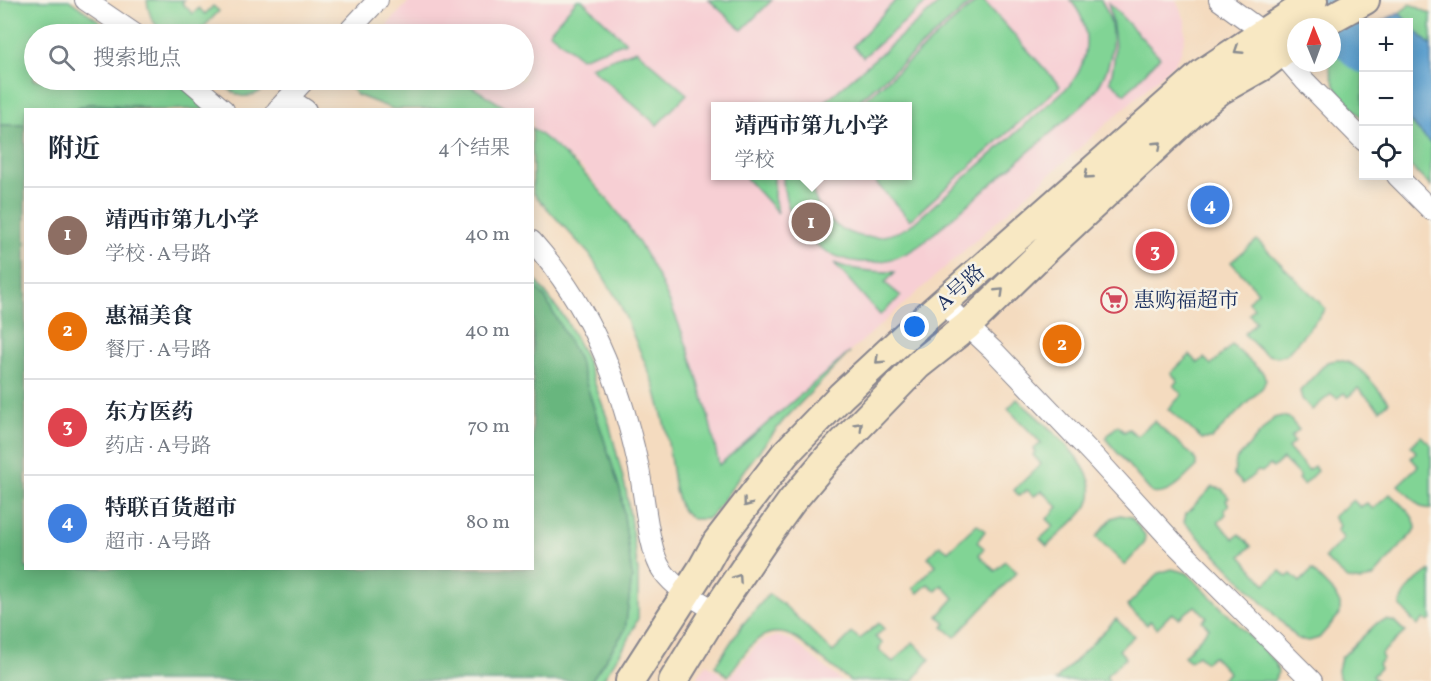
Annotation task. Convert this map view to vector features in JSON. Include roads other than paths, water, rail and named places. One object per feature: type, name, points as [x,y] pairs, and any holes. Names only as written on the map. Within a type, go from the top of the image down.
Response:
[{"type":"street","points":[[85,0],[120,24]]},
{"type":"street","points":[[355,24],[378,0]]},
{"type":"street","points":[[1219,0],[1279,42],[1359,135]]},
{"type":"street","name":"A号路","points":[[673,681],[716,612],[792,501],[829,457],[918,365],[967,326],[1036,258],[1194,111],[1220,90],[1263,65],[1279,42],[1312,15],[1365,0]]},
{"type":"street","name":"A号路","points":[[630,681],[654,641],[687,594],[717,542],[785,454],[841,396],[1203,73],[1279,42]]},
{"type":"street","points":[[201,90],[222,108]]},
{"type":"street","points":[[296,90],[283,104],[298,108]]},
{"type":"street","points":[[1401,180],[1431,210]]},
{"type":"street","points":[[534,243],[566,282],[581,305],[612,372],[639,466],[653,549],[661,570],[687,594],[716,612]]},
{"type":"street","points":[[943,303],[993,350],[1172,541],[1312,681]]},
{"type":"water","points":[[1399,13],[1404,18],[1388,18]]},
{"type":"water","points":[[1413,27],[1431,46],[1431,144],[1413,124]]},
{"type":"water","points":[[1359,33],[1359,63],[1344,42]]},
{"type":"waterway","points":[[1316,0],[1359,45]]},
{"type":"place","name":"特联百货超市","points":[[1210,205]]},
{"type":"place","name":"靖西市第九小学","points":[[811,222]]},
{"type":"place","name":"东方医药","points":[[1155,251]]},
{"type":"place","name":"惠购福超市","points":[[1114,300]]},
{"type":"place","name":"惠福美食","points":[[1062,344]]}]
